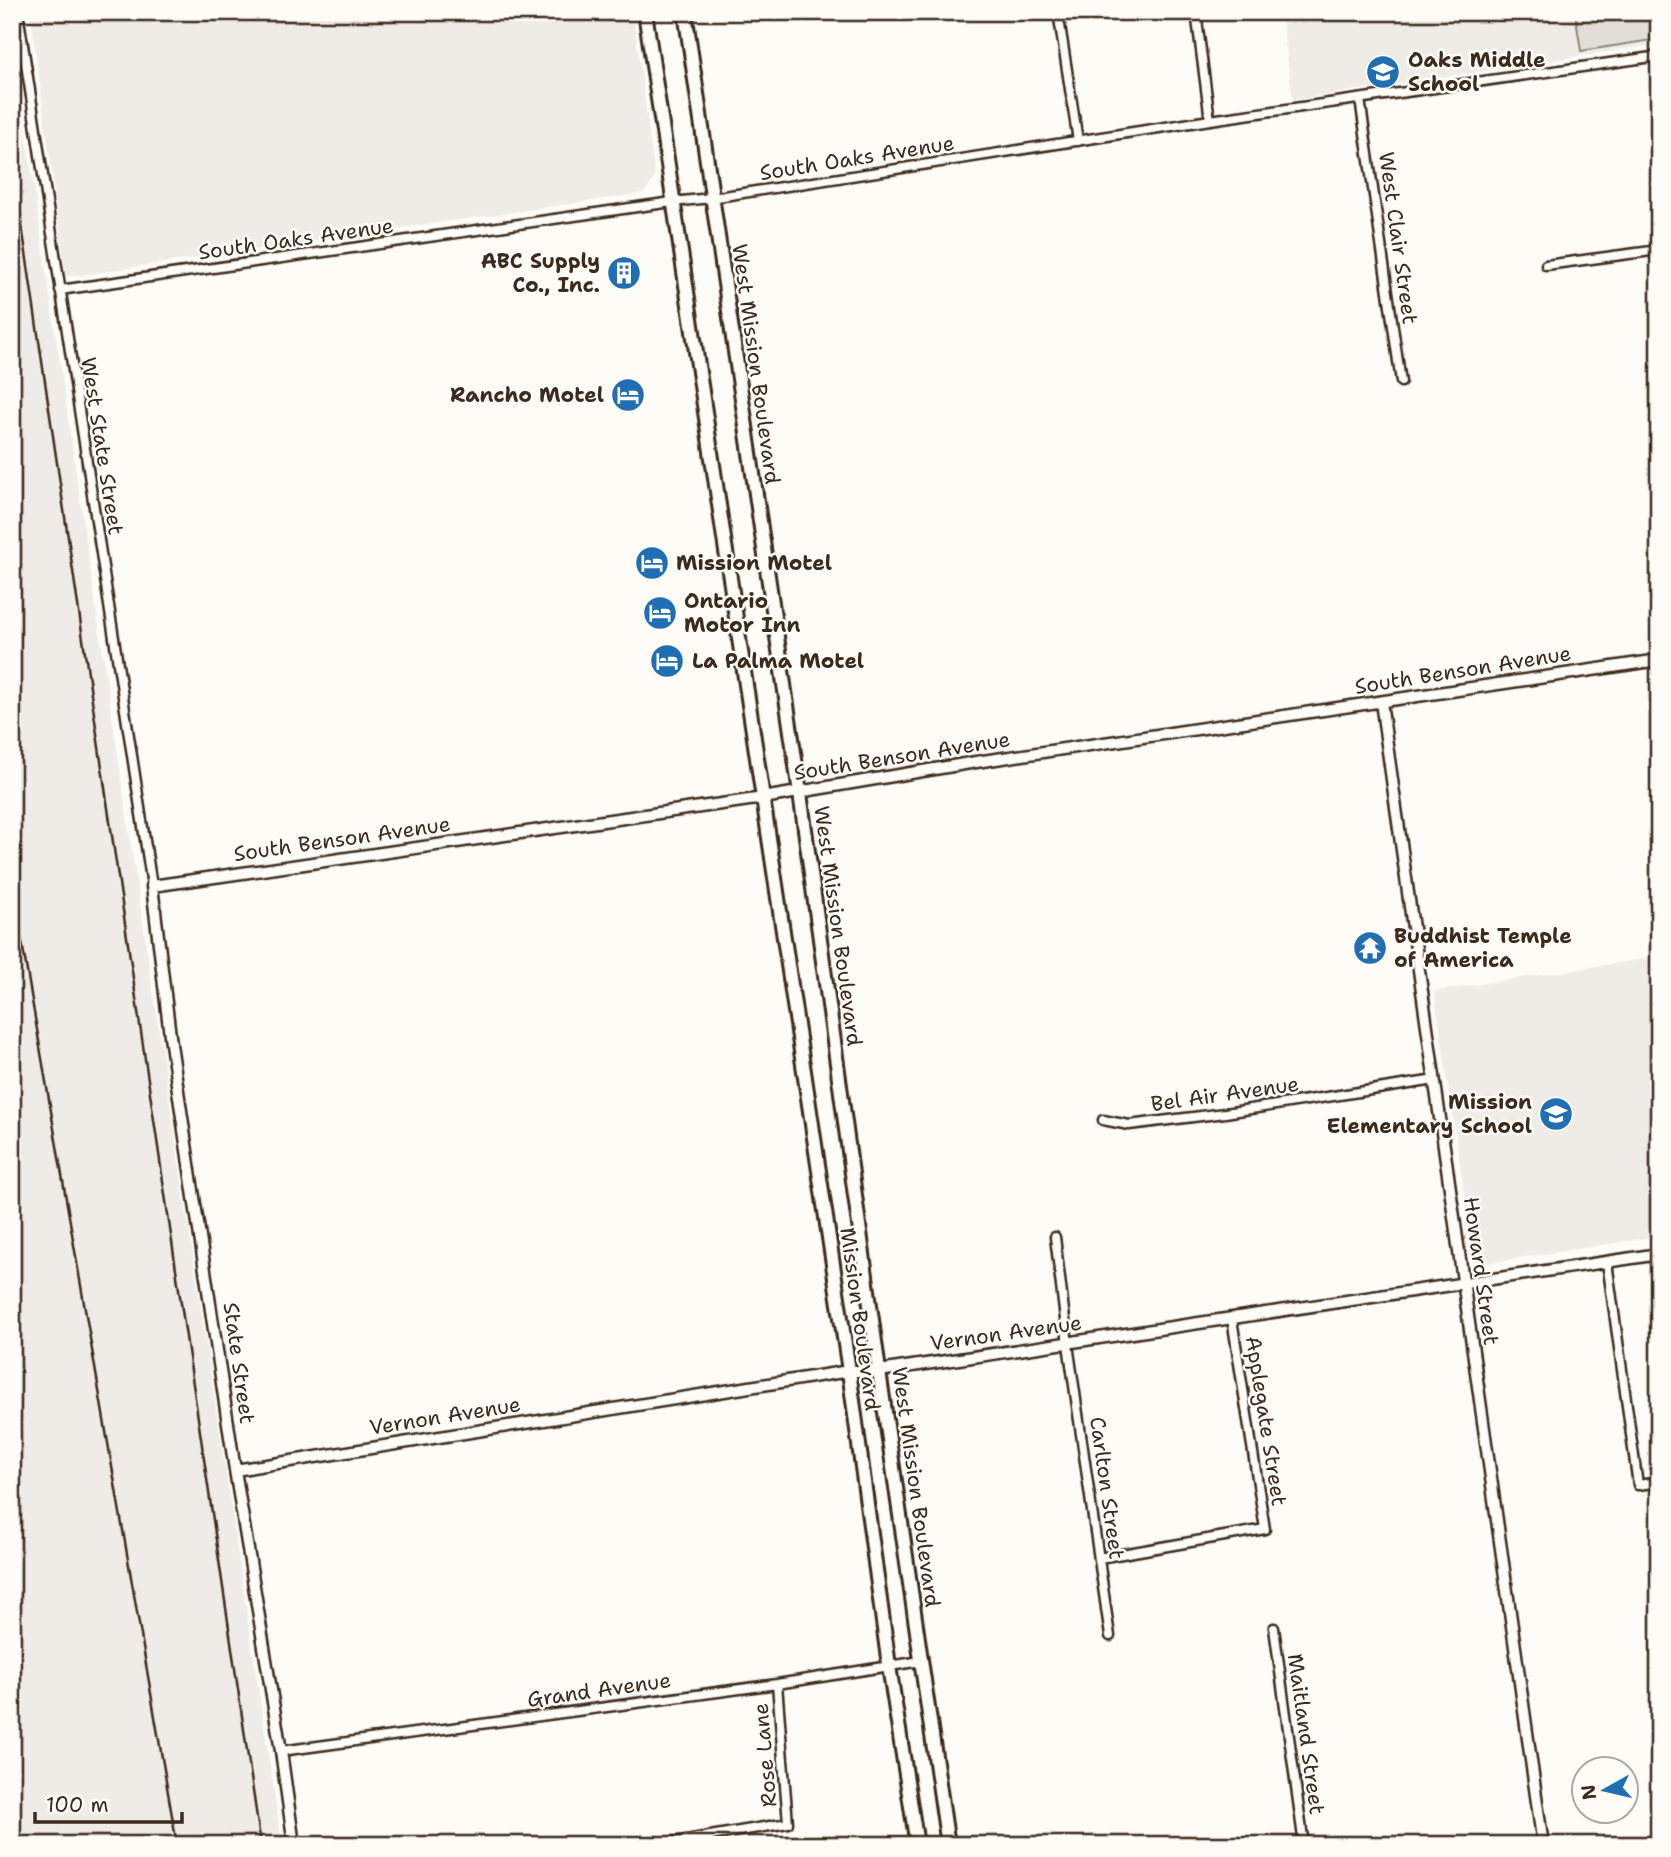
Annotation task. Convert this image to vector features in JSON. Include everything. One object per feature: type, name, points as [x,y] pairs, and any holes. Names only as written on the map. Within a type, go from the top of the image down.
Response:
[{"type":"main road","points":[[645,12],[763,799]]},
{"type":"main road","name":"West Mission Boulevard","points":[[685,12],[800,793],[879,1371],[948,1845]]},
{"type":"main road","name":"Mission Boulevard","points":[[763,799],[917,1845]]},
{"type":"street","name":"West State Street","points":[[18,12],[152,886]]},
{"type":"street","points":[[1058,12],[1078,141]]},
{"type":"street","points":[[1196,12],[1210,120]]},
{"type":"street","name":"South Oaks Avenue","points":[[60,290],[711,198],[1210,120],[1659,56]]},
{"type":"street","name":"West Clair Street","points":[[1360,99],[1401,382]]},
{"type":"street","points":[[1546,265],[1659,250]]},
{"type":"street","name":"South Benson Avenue","points":[[152,886],[763,799],[976,762],[1659,660]]},
{"type":"street","name":"Howard Street","points":[[1381,702],[1543,1845]]},
{"type":"street","name":"State Street","points":[[152,886],[169,1031],[295,1845]]},
{"type":"street","name":"Bel Air Avenue","points":[[1103,1121],[1129,1125],[1435,1080]]},
{"type":"street","name":"Carlton Street","points":[[1055,1237],[1110,1636]]},
{"type":"street","name":"Vernon Avenue","points":[[235,1470],[849,1371],[879,1371],[1068,1344],[1659,1254]]},
{"type":"street","points":[[1607,1262],[1638,1485],[1659,1482]]},
{"type":"street","name":"Applegate Street","points":[[1099,1558],[1265,1529],[1232,1319]]},
{"type":"street","name":"Maitland Street","points":[[1274,1628],[1304,1845]]},
{"type":"street","name":"Grand Avenue","points":[[281,1751],[777,1684],[922,1661]]},
{"type":"street","name":"Rose Lane","points":[[656,1845],[788,1823],[777,1684]]},
{"type":"shaded area","points":[[30,12],[633,12],[655,178],[644,193],[66,277]]},
{"type":"shaded area","name":"Oaks Middle School","points":[[1281,12],[1659,12],[1659,44],[1293,100]]},
{"type":"shaded area","points":[[1575,12],[1659,12],[1659,39],[1581,51]]},
{"type":"shaded area","points":[[12,39],[133,858],[282,1845],[12,1845]]},
{"type":"shaded area","name":"Mission Elementary School","points":[[1659,957],[1659,1236],[1475,1265],[1434,991]]},
{"type":"railway","points":[[12,158],[261,1845]]},
{"type":"railway","points":[[12,884],[177,1845]]},
{"type":"place","name":"Oaks Middle School","points":[[1383,72]]},
{"type":"place","name":"ABC Supply Co., Inc.","points":[[624,273]]},
{"type":"place","name":"Rancho Motel","points":[[628,395]]},
{"type":"place","name":"Mission Motel","points":[[652,563]]},
{"type":"place","name":"Ontario Motor Inn","points":[[660,613]]},
{"type":"place","name":"La Palma Motel","points":[[667,661]]},
{"type":"place","name":"Buddhist Temple of America","points":[[1370,948]]},
{"type":"place","name":"Mission Elementary School","points":[[1556,1114]]}]
